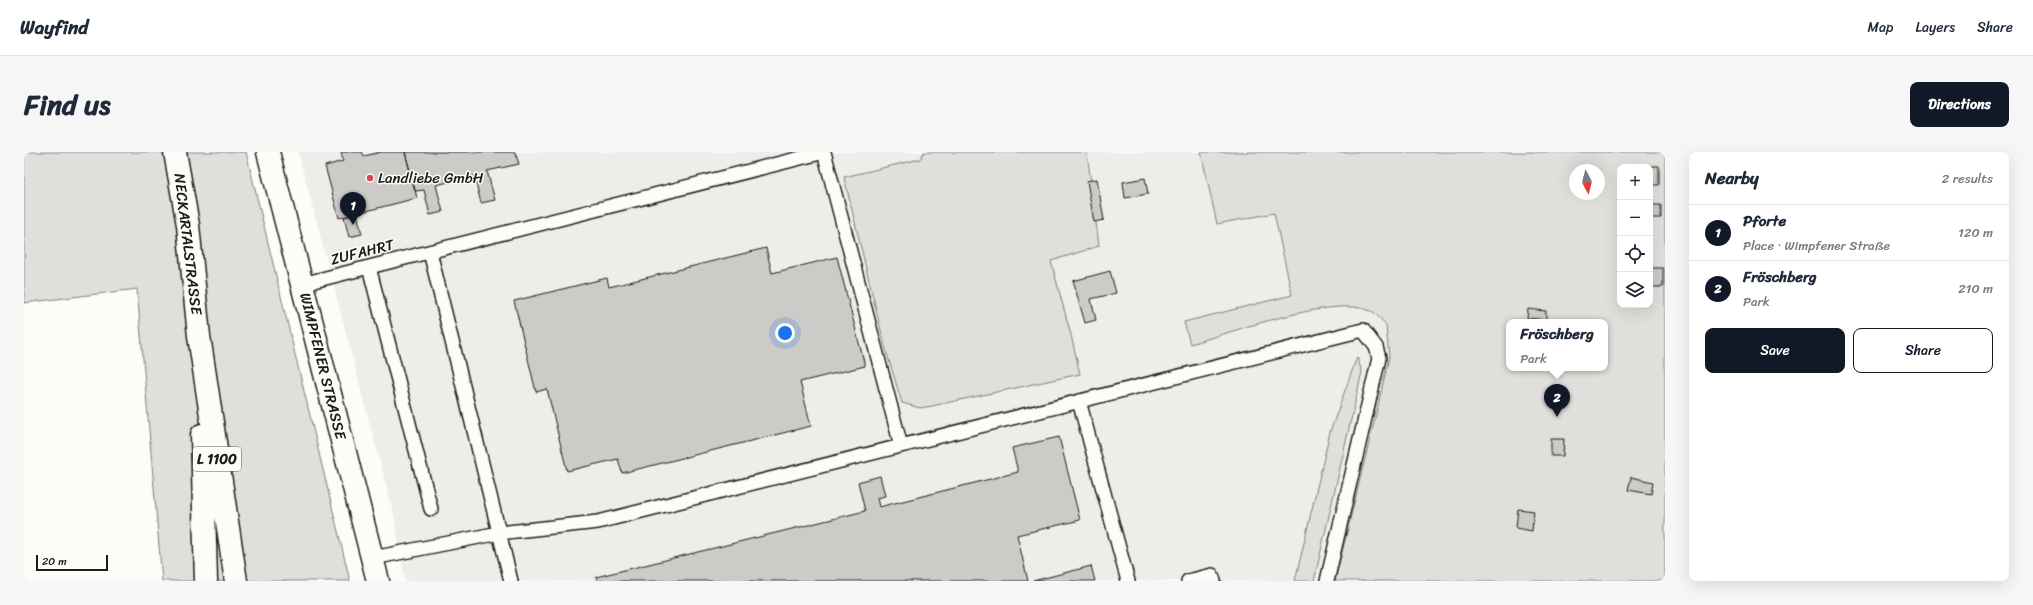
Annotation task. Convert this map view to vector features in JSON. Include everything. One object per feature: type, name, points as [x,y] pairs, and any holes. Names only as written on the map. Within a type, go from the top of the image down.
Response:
[{"type":"main road","name":"NECKARTALSTRASSE","points":[[175,152],[188,225],[199,336],[236,581]]},
{"type":"main road","name":"WIMPFENER STRASSE","points":[[268,152],[378,581]]},
{"type":"main road","name":"NECKARTALSTRASSE","points":[[199,336],[206,581]]},
{"type":"lane","name":"ZUFAHRT","points":[[302,284],[824,152]]},
{"type":"lane","points":[[824,152],[901,446]]},
{"type":"lane","points":[[430,252],[510,581]]},
{"type":"lane","points":[[369,267],[430,509]]},
{"type":"lane","points":[[373,558],[499,533],[598,522],[1363,330],[1376,347],[1380,358],[1327,581]]},
{"type":"lane","points":[[1079,401],[1128,581]]},
{"type":"lane","points":[[1188,581],[1212,575],[1214,581]]},
{"type":"shaded area","points":[[24,152],[246,152],[350,581],[162,581],[137,289],[24,303]]},
{"type":"shaded area","points":[[298,152],[1432,152],[1360,581],[405,581],[394,515]]},
{"type":"shaded area","points":[[924,152],[1087,152],[1099,246],[1051,261],[1080,374],[920,408],[902,403],[885,347],[844,177],[920,159]]},
{"type":"shaded area","points":[[1201,152],[1665,152],[1665,581],[1335,581],[1389,357],[1386,325],[1371,311],[1355,307],[1333,307],[1282,317],[1190,344],[1184,322],[1292,295],[1274,213],[1217,224]]},
{"type":"shaded area","points":[[1357,357],[1362,372],[1314,581],[1295,581],[1330,432]]},
{"type":"building","name":"Landliebe GmbH","points":[[341,152],[362,152],[364,156],[381,152],[405,152],[417,198],[339,218],[325,166],[343,161]]},
{"type":"building","points":[[405,152],[515,152],[519,164],[487,171],[495,200],[481,203],[474,176],[436,185],[443,212],[430,215],[424,190],[415,191]]},
{"type":"building","points":[[1653,166],[1659,166],[1659,185],[1653,185]]},
{"type":"building","points":[[1145,178],[1148,194],[1125,198],[1123,182]]},
{"type":"building","points":[[1097,179],[1104,220],[1094,222],[1087,181]]},
{"type":"building","points":[[1653,205],[1661,205],[1661,218],[1653,218]]},
{"type":"building","points":[[357,214],[362,234],[349,237],[344,217]]},
{"type":"building","points":[[766,248],[772,273],[837,257],[865,366],[800,382],[811,426],[622,473],[618,459],[567,471],[547,389],[536,392],[514,301],[607,278],[609,287]]},
{"type":"building","points":[[1653,268],[1663,268],[1663,287],[1653,287]]},
{"type":"building","points":[[1110,271],[1116,293],[1091,299],[1096,320],[1085,323],[1073,281]]},
{"type":"building","points":[[1528,309],[1546,311],[1546,319],[1527,318]]},
{"type":"building","points":[[1059,437],[1080,520],[1017,535],[1028,581],[597,581],[596,577],[865,511],[858,482],[880,476],[885,496],[877,498],[879,507],[1018,472],[1012,448]]},
{"type":"building","points":[[1551,439],[1564,439],[1563,456],[1551,456]]},
{"type":"building","points":[[1631,477],[1653,482],[1651,494],[1628,490]]},
{"type":"building","points":[[1518,509],[1534,511],[1532,531],[1516,528]]},
{"type":"building","points":[[1091,566],[1095,581],[1033,581]]},
{"type":"place","name":"Landliebe GmbH","points":[[370,178]]},
{"type":"place","name":"Pforte","points":[[353,225]]},
{"type":"place","name":"Fröschberg","points":[[1557,417]]}]
